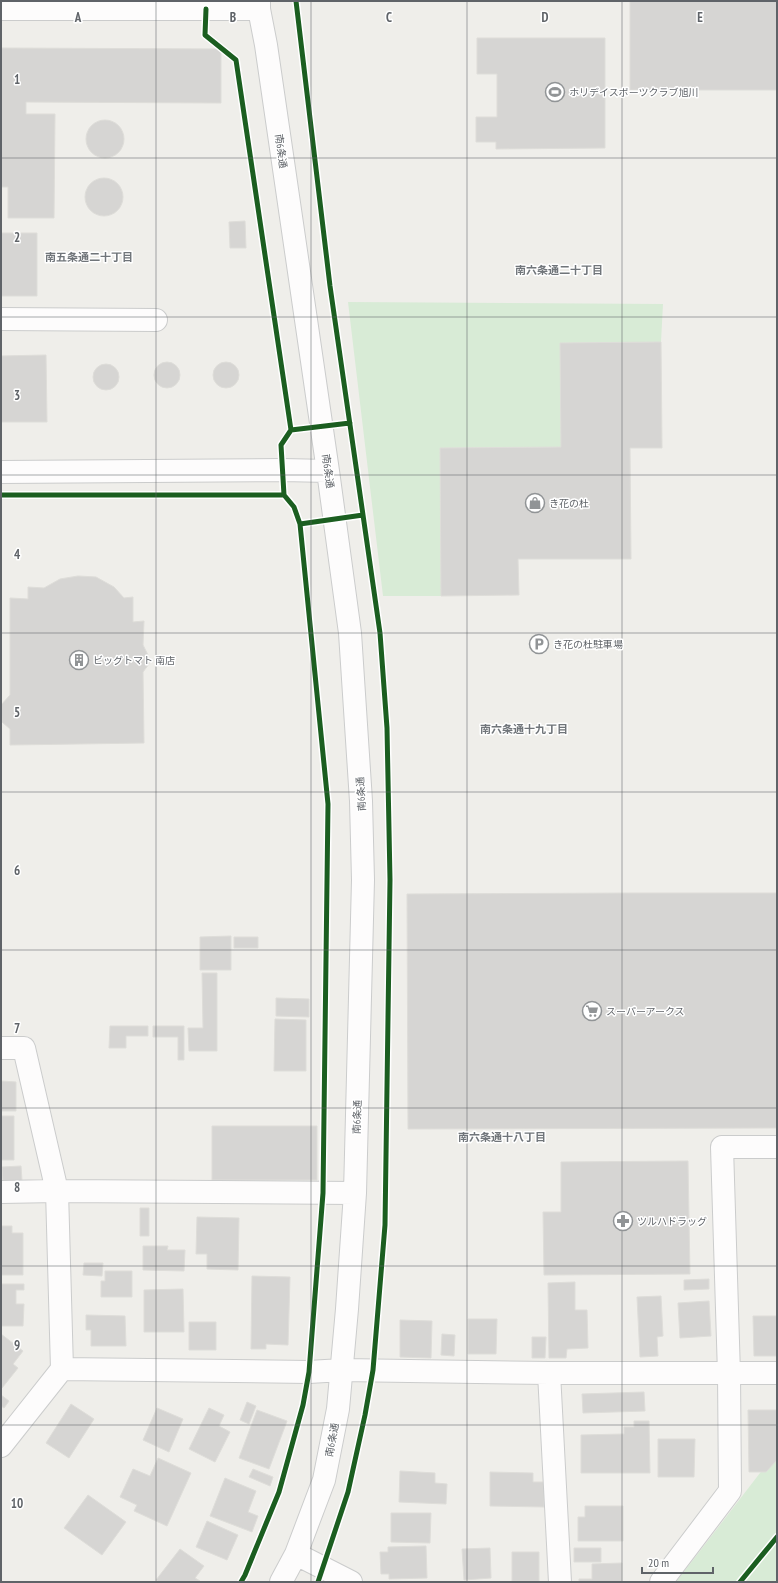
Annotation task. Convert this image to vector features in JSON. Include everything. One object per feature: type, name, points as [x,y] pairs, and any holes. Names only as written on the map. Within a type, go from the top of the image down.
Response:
[{"type":"street","points":[[1,9],[73,5],[261,4]]},
{"type":"street","name":"南6条通","points":[[261,4],[350,634],[361,801],[363,880],[355,1193],[348,1309],[338,1409],[324,1480],[296,1554],[281,1582]]},
{"type":"street","points":[[1,319],[156,320]]},
{"type":"street","points":[[1,472],[328,471]]},
{"type":"street","points":[[1,1048],[24,1048],[58,1191],[62,1369],[1,1446]]},
{"type":"street","points":[[661,1582],[730,1490],[729,1374],[722,1147],[777,1147]]},
{"type":"street","points":[[1,1192],[355,1193]]},
{"type":"street","points":[[62,1369],[309,1372],[342,1370],[549,1373],[777,1373]]},
{"type":"street","points":[[549,1373],[560,1582]]},
{"type":"street","points":[[296,1554],[351,1582]]},
{"type":"green space","points":[[348,302],[663,304],[661,342],[560,343],[561,447],[440,448],[441,596],[383,596]]},
{"type":"green space","points":[[777,1451],[777,1582],[676,1582]]},
{"type":"building","points":[[630,1],[777,1],[777,90],[630,90]]},
{"type":"building","points":[[477,38],[605,38],[605,148],[496,149],[496,142],[476,142],[476,117],[497,117],[497,74],[477,74]]},
{"type":"building","points":[[1,48],[221,49],[221,103],[26,102],[26,114],[55,114],[54,218],[8,218],[8,187],[1,187]]},
{"type":"building","points":[[101,120],[109,120],[119,125],[123,132],[123,146],[119,153],[109,158],[101,158],[91,153],[89,150],[86,143],[86,135],[91,125],[94,123]]},
{"type":"building","points":[[100,178],[108,178],[118,183],[122,190],[122,204],[118,211],[108,216],[100,216],[90,211],[88,208],[85,201],[85,193],[90,183],[93,181]]},
{"type":"building","points":[[245,221],[246,248],[230,248],[229,222]]},
{"type":"building","points":[[1,233],[37,233],[37,296],[1,296]]},
{"type":"building","name":"き花の杜","points":[[661,342],[662,448],[630,448],[631,559],[518,559],[519,595],[441,596],[440,448],[561,447],[560,343]]},
{"type":"building","points":[[46,355],[47,422],[1,422],[1,356]]},
{"type":"building","points":[[167,362],[176,366],[180,375],[176,384],[167,388],[158,384],[154,375],[158,366]]},
{"type":"building","points":[[226,362],[235,366],[239,375],[235,384],[226,388],[217,384],[213,375],[217,366]]},
{"type":"building","points":[[106,364],[115,368],[119,377],[115,386],[106,390],[97,386],[93,377],[97,368]]},
{"type":"building","name":"ビッグトマト 南店","points":[[78,576],[96,577],[114,587],[124,598],[133,597],[133,622],[144,621],[143,645],[148,655],[149,664],[143,672],[144,743],[10,745],[10,729],[2,722],[1,705],[10,695],[10,598],[28,599],[28,587],[44,588],[60,579]]},
{"type":"building","name":"スーパーアークス","points":[[777,893],[777,1128],[408,1129],[407,894]]},
{"type":"building","points":[[231,936],[231,970],[200,970],[200,937]]},
{"type":"building","points":[[234,937],[258,937],[258,948],[234,948]]},
{"type":"building","points":[[202,973],[217,973],[217,1051],[189,1051],[188,1028],[203,1028]]},
{"type":"building","points":[[276,998],[309,999],[309,1017],[276,1016]]},
{"type":"building","points":[[275,1019],[306,1020],[306,1071],[274,1071]]},
{"type":"building","points":[[110,1026],[148,1026],[148,1036],[126,1036],[126,1048],[109,1048]]},
{"type":"building","points":[[153,1026],[184,1026],[184,1060],[178,1060],[178,1037],[153,1037]]},
{"type":"building","points":[[1,1081],[16,1082],[16,1111],[1,1111]]},
{"type":"building","points":[[1,1116],[14,1116],[14,1160],[1,1160]]},
{"type":"building","points":[[212,1126],[317,1126],[317,1180],[212,1180]]},
{"type":"building","points":[[688,1161],[690,1274],[544,1275],[543,1212],[561,1212],[561,1162]]},
{"type":"building","points":[[21,1166],[22,1181],[3,1182],[2,1167]]},
{"type":"building","points":[[140,1208],[149,1208],[149,1236],[140,1236]]},
{"type":"building","points":[[197,1217],[239,1218],[238,1270],[207,1269],[207,1254],[196,1254]]},
{"type":"building","points":[[1,1226],[12,1226],[12,1233],[23,1233],[23,1275],[1,1275]]},
{"type":"building","points":[[143,1246],[168,1246],[167,1250],[185,1250],[184,1271],[143,1270]]},
{"type":"building","points":[[84,1263],[103,1263],[102,1276],[83,1275]]},
{"type":"building","points":[[105,1271],[132,1271],[132,1297],[101,1297],[101,1281],[105,1281]]},
{"type":"building","points":[[252,1276],[290,1277],[288,1345],[266,1344],[266,1349],[251,1349]]},
{"type":"building","points":[[709,1279],[709,1289],[684,1290],[684,1280]]},
{"type":"building","points":[[575,1282],[575,1310],[587,1310],[588,1348],[567,1349],[566,1358],[549,1358],[548,1283]]},
{"type":"building","points":[[1,1284],[24,1284],[24,1290],[16,1290],[16,1304],[24,1304],[23,1326],[1,1326]]},
{"type":"building","points":[[183,1289],[184,1332],[144,1332],[144,1290]]},
{"type":"building","points":[[661,1296],[663,1336],[657,1337],[658,1356],[640,1357],[637,1297]]},
{"type":"building","points":[[709,1301],[711,1336],[680,1338],[678,1303]]},
{"type":"building","points":[[86,1315],[125,1316],[126,1346],[91,1346],[91,1330],[86,1330]]},
{"type":"building","points":[[753,1316],[777,1316],[777,1356],[754,1356]]},
{"type":"building","points":[[468,1319],[497,1319],[496,1354],[468,1354]]},
{"type":"building","points":[[400,1320],[432,1321],[431,1358],[400,1357]]},
{"type":"building","points":[[189,1322],[216,1322],[216,1350],[189,1350]]},
{"type":"building","points":[[1,1334],[23,1351],[13,1364],[18,1368],[2,1388],[1,1387]]},
{"type":"building","points":[[442,1334],[455,1335],[454,1356],[441,1355]]},
{"type":"building","points":[[532,1337],[546,1337],[545,1358],[532,1358]]},
{"type":"building","points":[[644,1392],[645,1411],[583,1413],[582,1394]]},
{"type":"building","points":[[1,1395],[9,1401],[4,1408],[1,1406]]},
{"type":"building","points":[[247,1402],[256,1406],[249,1424],[240,1420]]},
{"type":"building","points":[[71,1404],[94,1419],[69,1458],[46,1443]]},
{"type":"building","points":[[157,1408],[183,1419],[169,1452],[143,1440]]},
{"type":"building","points":[[209,1408],[224,1415],[219,1426],[230,1432],[215,1462],[189,1449]]},
{"type":"building","points":[[257,1410],[287,1421],[269,1469],[239,1458]]},
{"type":"building","points":[[748,1410],[777,1410],[777,1460],[766,1472],[749,1472]]},
{"type":"building","points":[[634,1421],[649,1421],[650,1473],[581,1473],[581,1435],[624,1434],[624,1427],[634,1427]]},
{"type":"building","points":[[658,1439],[695,1439],[694,1477],[658,1477]]},
{"type":"building","points":[[158,1458],[191,1473],[167,1526],[134,1511],[137,1505],[120,1497],[133,1469],[150,1476]]},
{"type":"building","points":[[253,1469],[273,1477],[270,1486],[249,1477]]},
{"type":"building","points":[[400,1471],[435,1473],[435,1483],[447,1484],[446,1504],[399,1502]]},
{"type":"building","points":[[490,1472],[533,1473],[533,1482],[544,1482],[544,1507],[490,1506]]},
{"type":"building","points":[[225,1478],[256,1491],[248,1512],[258,1516],[252,1532],[210,1516]]},
{"type":"building","points":[[88,1495],[126,1522],[102,1555],[64,1528]]},
{"type":"building","points":[[585,1506],[623,1506],[623,1541],[578,1541],[578,1517],[585,1517]]},
{"type":"building","points":[[391,1513],[431,1513],[430,1543],[391,1542]]},
{"type":"building","points":[[207,1521],[238,1535],[227,1560],[196,1547]]},
{"type":"building","points":[[426,1546],[427,1578],[389,1579],[389,1574],[381,1574],[380,1552],[388,1552],[388,1547]]},
{"type":"building","points":[[490,1548],[491,1578],[464,1580],[462,1549]]},
{"type":"building","points":[[574,1548],[601,1548],[601,1562],[574,1562]]},
{"type":"building","points":[[180,1549],[204,1566],[195,1578],[200,1581],[159,1582],[156,1580]]},
{"type":"building","points":[[512,1552],[539,1552],[539,1581],[512,1581]]},
{"type":"building","points":[[622,1563],[622,1582],[579,1582],[579,1579],[592,1579],[592,1564]]},
{"type":"cycle path","points":[[296,1],[330,286],[380,633],[387,728],[390,880],[385,1225],[373,1370],[348,1492],[318,1582]]},
{"type":"cycle path","points":[[206,9],[205,35],[236,60],[291,430],[281,445],[284,495],[294,507],[300,524],[328,804],[323,1193],[309,1372],[303,1405],[279,1492],[241,1582]]},
{"type":"cycle path","points":[[291,430],[350,423]]},
{"type":"cycle path","points":[[1,495],[284,495]]},
{"type":"cycle path","points":[[300,524],[363,515]]},
{"type":"cycle path","points":[[740,1582],[777,1537]]},
{"type":"place","name":"ホリデイスポーツクラブ旭川","points":[[555,92]]},
{"type":"place","name":"き花の杜","points":[[535,503]]},
{"type":"place","name":"き花の杜駐車場","points":[[539,644]]},
{"type":"place","name":"ビッグトマト 南店","points":[[79,660]]},
{"type":"place","name":"スーパーアークス","points":[[592,1011]]},
{"type":"place","name":"ツルハドラッグ","points":[[623,1221]]},
{"type":"district","name":"南五条通二十丁目","points":[[89,257]]},
{"type":"district","name":"南六条通二十丁目","points":[[559,270]]},
{"type":"district","name":"南六条通十九丁目","points":[[524,729]]},
{"type":"district","name":"南六条通十八丁目","points":[[502,1137]]}]
